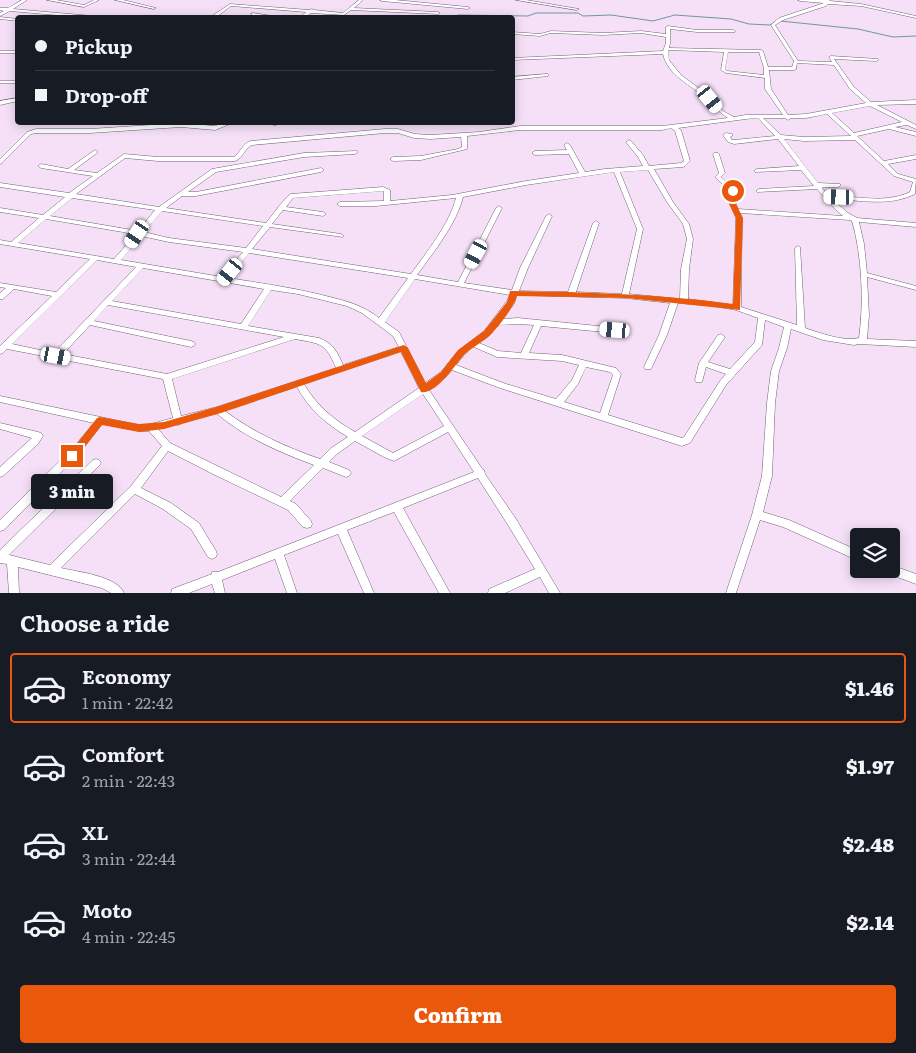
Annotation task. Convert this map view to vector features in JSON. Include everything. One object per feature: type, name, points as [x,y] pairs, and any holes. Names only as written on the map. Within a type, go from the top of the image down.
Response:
[{"type":"street","points":[[0,17],[25,0]]},
{"type":"street","points":[[49,0],[84,6],[97,0]]},
{"type":"street","points":[[117,0],[154,8]]},
{"type":"street","points":[[215,15],[237,0]]},
{"type":"street","points":[[230,5],[344,14],[361,0]]},
{"type":"street","points":[[382,0],[468,8]]},
{"type":"street","points":[[518,0],[577,9]]},
{"type":"street","points":[[800,0],[861,5],[916,17]]},
{"type":"street","points":[[798,62],[773,25],[778,21],[825,5],[828,1]]},
{"type":"street","points":[[253,14],[260,7]]},
{"type":"street","points":[[437,15],[443,7]]},
{"type":"street","points":[[351,8],[425,15]]},
{"type":"street","points":[[0,9],[74,15]]},
{"type":"street","points":[[305,15],[312,10]]},
{"type":"street","points":[[253,14],[260,15]]},
{"type":"street","points":[[0,17],[15,20]]},
{"type":"street","points":[[733,31],[697,31],[668,27],[666,51],[667,60],[679,76],[710,99],[721,112],[734,119]]},
{"type":"street","points":[[515,33],[540,35],[551,32],[603,34],[641,32],[667,36]]},
{"type":"street","points":[[515,59],[666,51],[761,51],[766,68],[769,91],[788,118]]},
{"type":"street","points":[[726,51],[724,69],[726,72],[766,77]]},
{"type":"street","points":[[0,52],[15,52]]},
{"type":"street","points":[[876,60],[831,56],[852,88],[870,104],[916,127]]},
{"type":"street","points":[[766,68],[794,69],[795,62],[835,64]]},
{"type":"street","points":[[515,79],[546,75]]},
{"type":"street","points":[[0,82],[15,82]]},
{"type":"street","points":[[0,103],[15,98]]},
{"type":"street","points":[[12,244],[71,195],[124,156],[158,159],[227,159],[239,157],[246,145],[251,143],[385,130],[398,131],[414,136],[464,135],[486,130],[520,128],[677,128],[734,119],[788,118],[870,104],[916,102]]},
{"type":"street","points":[[827,197],[891,199],[909,196],[914,193],[916,182],[900,178],[828,112]]},
{"type":"street","points":[[760,118],[779,137],[827,197],[853,219],[860,233],[865,330],[863,340],[859,341]]},
{"type":"street","points":[[730,134],[726,135],[730,141],[734,142],[779,137],[804,139],[854,136],[916,121]]},
{"type":"street","points":[[0,162],[29,133],[36,131],[90,131],[181,125],[215,128],[224,125]]},
{"type":"street","points":[[385,130],[387,125]]},
{"type":"street","points":[[888,127],[916,134]]},
{"type":"street","points":[[340,204],[387,203],[460,195],[526,182],[618,170],[685,164],[687,160],[677,128]]},
{"type":"street","points":[[366,132],[368,140]]},
{"type":"street","points":[[393,159],[421,158],[460,150],[465,148],[464,135]]},
{"type":"street","points":[[628,142],[641,156],[686,224],[690,239],[679,300],[648,367]]},
{"type":"street","points":[[567,145],[583,175]]},
{"type":"street","points":[[70,170],[95,152]]},
{"type":"street","points":[[214,170],[304,155],[355,152]]},
{"type":"street","points":[[536,153],[570,152]]},
{"type":"street","points":[[716,154],[722,173],[718,177],[733,191],[733,204],[739,218],[737,308]]},
{"type":"street","points":[[884,163],[916,157]]},
{"type":"street","points":[[116,261],[159,210],[227,159]]},
{"type":"street","points":[[40,166],[97,175]]},
{"type":"street","points":[[758,171],[803,168]]},
{"type":"street","points":[[179,194],[196,194],[321,170]]},
{"type":"street","points":[[618,170],[640,229],[626,296]]},
{"type":"street","points":[[0,185],[341,236]]},
{"type":"street","points":[[758,191],[838,185]]},
{"type":"street","points":[[224,280],[288,197],[295,194],[314,195],[383,189],[387,190],[387,203]]},
{"type":"street","points":[[381,321],[414,276],[452,216],[460,200],[460,195]]},
{"type":"street","points":[[280,208],[323,214]]},
{"type":"street","points":[[460,284],[499,208]]},
{"type":"street","points":[[0,210],[123,230],[137,234],[513,293],[626,296],[679,300],[737,308],[823,337],[916,344]]},
{"type":"street","points":[[736,211],[916,225]]},
{"type":"street","points":[[283,502],[320,463],[353,437],[444,374],[461,353],[474,344],[497,322],[511,302],[513,293],[549,216]]},
{"type":"street","points":[[571,295],[596,222]]},
{"type":"street","points":[[0,242],[330,298],[366,312],[381,321],[396,334],[424,389],[481,473],[555,593]]},
{"type":"street","points":[[798,248],[801,330]]},
{"type":"street","points":[[3,349],[95,258]]},
{"type":"street","points":[[56,356],[141,266]]},
{"type":"street","points":[[863,274],[916,288]]},
{"type":"street","points":[[0,285],[57,294]]},
{"type":"street","points":[[0,297],[12,287]]},
{"type":"street","points":[[244,326],[269,287]]},
{"type":"street","points":[[108,303],[244,326],[324,342],[333,351],[340,368]]},
{"type":"street","points":[[451,366],[503,386],[682,442],[687,440],[723,383],[759,343],[762,316]]},
{"type":"street","points":[[497,322],[518,321],[615,330]]},
{"type":"street","points":[[88,322],[190,344]]},
{"type":"street","points":[[524,356],[538,324]]},
{"type":"street","points":[[731,593],[757,515],[767,476],[770,403],[775,371],[788,325]]},
{"type":"street","points":[[3,349],[56,356],[167,377],[295,337]]},
{"type":"street","points":[[699,380],[704,363],[721,337]]},
{"type":"street","points":[[474,344],[498,354],[562,358],[613,370],[617,374],[603,416]]},
{"type":"street","points":[[0,399],[100,421],[139,428],[151,427],[178,422],[218,410],[404,348]]},
{"type":"street","points":[[558,402],[575,382],[584,363]]},
{"type":"street","points":[[704,363],[732,372]]},
{"type":"street","points":[[167,377],[178,422]]},
{"type":"street","points":[[299,383],[316,409],[353,437],[394,458],[450,427]]},
{"type":"street","points":[[218,410],[232,423],[260,440],[346,473]]},
{"type":"street","points":[[0,527],[76,452],[100,421]]},
{"type":"street","points":[[0,426],[38,436],[0,473]]},
{"type":"street","points":[[151,427],[167,446],[292,507],[307,524]]},
{"type":"street","points":[[52,570],[134,489],[167,446]]},
{"type":"street","points":[[0,557],[96,463]]},
{"type":"street","points":[[176,593],[481,473]]},
{"type":"street","points":[[134,489],[167,506],[195,526],[212,554]]},
{"type":"street","points":[[396,506],[445,593]]},
{"type":"street","points":[[757,515],[786,523],[850,552]]},
{"type":"street","points":[[341,529],[369,593]]},
{"type":"street","points":[[278,554],[292,593]]},
{"type":"street","points":[[0,557],[103,583],[112,587],[118,593]]},
{"type":"street","points":[[12,560],[14,593]]},
{"type":"street","points":[[493,593],[542,571]]},
{"type":"street","points":[[900,573],[916,579]]},
{"type":"street","points":[[216,576],[220,593]]},
{"type":"waterway","points":[[515,16],[528,16],[536,13],[578,13],[583,16],[611,15],[653,21],[675,15],[731,19],[749,24],[770,25],[776,21]]},
{"type":"waterway","points":[[780,21],[858,29],[893,37],[916,36]]},
{"type":"route","points":[[72,456],[82,446],[100,421],[139,428],[164,426],[404,348],[424,389],[444,374],[461,353],[487,333],[504,313],[511,302],[513,293],[626,296],[684,300],[737,308],[739,218],[733,204],[733,191]]}]
